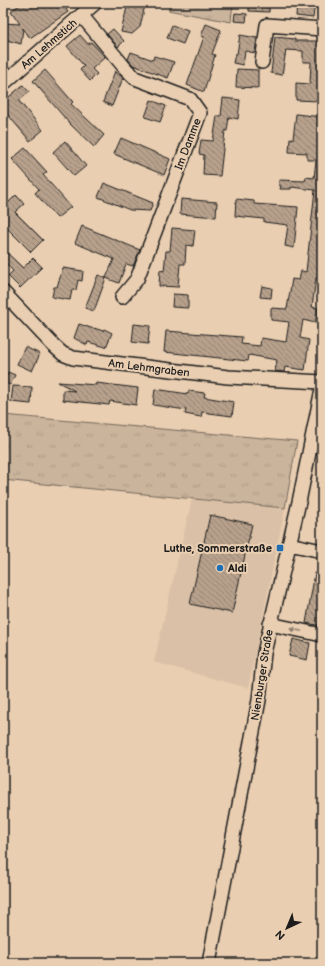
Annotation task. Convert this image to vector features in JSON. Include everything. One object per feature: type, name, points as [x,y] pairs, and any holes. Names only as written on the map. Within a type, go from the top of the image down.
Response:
[{"type":"street","name":"Am Lehmstich","points":[[3,84],[95,3]]},
{"type":"street","name":"Im Damme","points":[[82,16],[135,78],[190,99],[200,113],[137,279],[122,297]]},
{"type":"street","points":[[262,62],[267,25],[322,29]]},
{"type":"street","name":"Am Lehmgraben","points":[[3,292],[54,346],[63,354],[73,358],[228,377],[322,382]]},
{"type":"street","name":"Nienburger Straße","points":[[209,963],[259,700],[264,653],[322,389]]},
{"type":"street","points":[[289,544],[322,551]]},
{"type":"street","points":[[270,624],[322,635]]},
{"type":"shaded area","points":[[192,499],[285,508],[248,688],[154,662]]},
{"type":"green space","points":[[172,3],[233,3],[231,22],[168,10]]},
{"type":"green space","points":[[3,415],[297,441],[285,508],[3,480]]},
{"type":"building","points":[[22,3],[62,3],[68,12],[30,38],[23,28],[21,44],[3,39],[3,23],[20,24],[11,11]]},
{"type":"building","points":[[128,3],[145,5],[140,27],[132,34],[121,32]]},
{"type":"building","points":[[249,3],[269,3],[269,12],[249,11]]},
{"type":"building","points":[[297,3],[315,3],[313,18],[296,16]]},
{"type":"building","points":[[235,13],[247,14],[246,22],[234,21]]},
{"type":"building","points":[[206,24],[221,30],[212,54],[215,55],[204,92],[187,85],[204,37],[201,36]]},
{"type":"building","points":[[172,25],[188,31],[183,44],[167,38]]},
{"type":"building","points":[[113,29],[124,41],[118,47],[107,34]]},
{"type":"building","points":[[80,35],[88,44],[91,42],[105,57],[92,69],[97,74],[90,81],[80,70],[84,66],[67,46]]},
{"type":"building","points":[[240,35],[257,38],[255,53],[245,51],[243,65],[233,63],[235,54],[237,54]]},
{"type":"building","points":[[275,37],[295,39],[295,41],[321,41],[322,94],[318,94],[318,101],[296,100],[296,83],[310,84],[311,62],[303,62],[303,51],[286,50],[282,75],[271,73]]},
{"type":"building","points":[[131,52],[153,60],[154,56],[174,62],[168,78],[133,65],[128,59]]},
{"type":"building","points":[[237,69],[258,70],[258,88],[236,87]]},
{"type":"building","points":[[45,70],[73,102],[71,104],[104,135],[94,147],[70,124],[33,81]]},
{"type":"building","points":[[115,71],[123,78],[112,106],[103,102]]},
{"type":"building","points":[[23,85],[29,92],[19,101],[43,130],[30,141],[3,109],[3,102]]},
{"type":"building","points":[[223,98],[240,100],[238,119],[229,117],[227,131],[225,131],[220,176],[203,175],[204,155],[199,154],[201,140],[213,141],[217,116],[221,116]]},
{"type":"building","points":[[151,100],[166,106],[160,122],[145,117]]},
{"type":"building","points":[[296,114],[322,117],[322,279],[316,278],[312,307],[318,308],[315,323],[303,320],[300,338],[309,340],[305,370],[285,367],[284,372],[275,371],[277,360],[249,355],[248,361],[164,352],[166,331],[242,337],[241,344],[260,346],[261,338],[286,342],[289,322],[271,320],[271,308],[287,309],[292,279],[299,280],[301,271],[306,272],[315,190],[291,187],[291,189],[280,189],[281,186],[279,185],[279,180],[305,181],[306,177],[314,178],[316,160],[307,160],[307,153],[289,152],[290,138],[293,139]]},
{"type":"building","points":[[121,138],[170,159],[164,175],[114,154]]},
{"type":"building","points":[[65,141],[86,166],[74,176],[53,152]]},
{"type":"building","points":[[25,148],[47,172],[43,175],[71,207],[57,218],[35,193],[39,189],[12,159]]},
{"type":"building","points":[[104,183],[153,203],[150,211],[130,210],[98,197]]},
{"type":"building","points":[[16,195],[24,204],[15,212],[43,240],[31,252],[8,229],[3,233],[3,196],[9,202]]},
{"type":"building","points":[[181,199],[217,202],[216,217],[180,214]]},
{"type":"building","points":[[236,199],[254,201],[254,204],[298,207],[294,248],[285,246],[288,225],[264,222],[264,219],[235,216]]},
{"type":"building","points":[[82,226],[140,250],[133,266],[126,264],[119,283],[106,278],[114,259],[75,243]]},
{"type":"building","points":[[172,228],[195,230],[193,246],[186,245],[185,264],[180,264],[178,287],[159,286],[160,270],[164,271],[166,251],[170,251]]},
{"type":"building","points":[[3,249],[23,268],[33,258],[42,267],[20,288],[8,276],[13,271],[3,260]]},
{"type":"building","points":[[63,268],[83,271],[82,281],[78,280],[76,290],[72,290],[70,300],[52,297],[54,287],[57,287]]},
{"type":"building","points":[[98,275],[106,278],[94,311],[85,308]]},
{"type":"building","points":[[262,286],[272,288],[271,298],[260,297]]},
{"type":"building","points":[[173,294],[188,295],[188,308],[172,307]]},
{"type":"building","points":[[79,324],[103,331],[104,329],[112,333],[106,347],[88,342],[87,345],[74,338]]},
{"type":"building","points":[[134,324],[150,326],[148,344],[132,342]]},
{"type":"building","points":[[25,347],[40,354],[32,371],[17,364]]},
{"type":"building","points":[[8,372],[15,375],[10,385],[4,382]]},
{"type":"building","points":[[58,382],[96,385],[96,383],[138,388],[136,405],[110,401],[109,405],[63,400],[63,390],[75,391]]},
{"type":"building","points":[[13,386],[32,387],[31,404],[11,402]]},
{"type":"building","points":[[155,389],[188,394],[189,391],[205,393],[204,397],[234,402],[232,416],[202,412],[201,417],[185,414],[186,410],[153,405]]},
{"type":"building","points":[[210,515],[252,524],[232,613],[190,604]]},
{"type":"building","points":[[315,573],[322,574],[322,626],[306,623]]},
{"type":"building","points":[[293,639],[310,643],[307,660],[289,656]]},
{"type":"place","name":"Luthe, Sommerstraße","points":[[280,548]]},
{"type":"place","name":"Aldi","points":[[220,568]]}]
